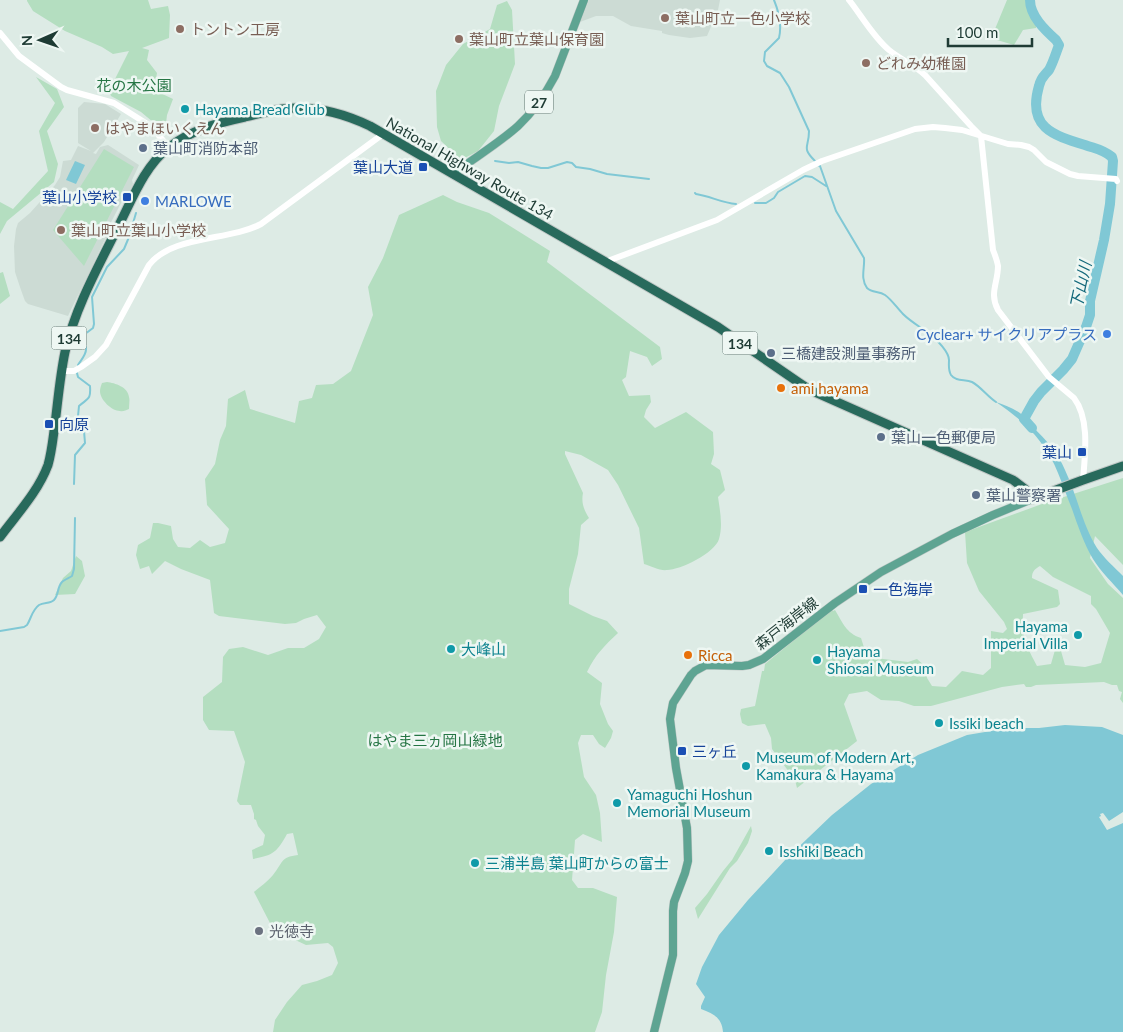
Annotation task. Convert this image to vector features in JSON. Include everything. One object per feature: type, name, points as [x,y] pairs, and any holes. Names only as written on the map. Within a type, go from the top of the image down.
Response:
[{"type":"highway","name":"National Highway Route 134","points":[[0,537],[37,488],[48,465],[52,452],[61,371],[72,325],[86,291],[143,178],[154,162],[168,148],[192,132],[258,114],[290,108],[308,108],[356,119],[718,327],[810,390],[1013,480],[1025,489],[1032,499]]},
{"type":"highway","points":[[1032,499],[1123,466]]},
{"type":"main road","name":"27","points":[[453,174],[518,126],[537,104],[555,76],[584,0]]},
{"type":"main road","name":"森戸海岸線","points":[[654,1032],[673,955],[674,902],[688,861],[687,828],[676,768],[670,719],[673,703],[691,675],[706,665],[742,666],[763,659],[835,603],[881,572],[952,534],[1032,499]]},
{"type":"street","points":[[849,0],[882,43],[896,55],[925,74],[981,136],[993,250],[998,263],[993,292],[995,305],[1049,377],[1074,398],[1080,408],[1085,447],[1080,480]]},
{"type":"street","points":[[0,33],[19,56],[60,87],[114,103],[152,127],[168,148]]},
{"type":"street","points":[[605,262],[727,216],[803,170],[818,163],[915,129],[945,128],[962,130],[1008,144],[1029,147],[1046,162],[1070,174],[1116,180]]},
{"type":"street","points":[[61,371],[74,371],[81,367],[95,357],[106,345],[155,258],[173,247],[262,224],[383,134]]},
{"type":"shaded area","name":"葉山町立一色小学校","points":[[589,0],[720,0],[718,10],[707,36],[690,38],[631,26],[613,16],[596,16],[580,22]]},
{"type":"shaded area","name":"葉山町立葉山小学校","points":[[84,102],[105,104],[121,114],[104,142],[93,153],[96,154],[100,147],[108,145],[139,165],[132,180],[133,184],[106,232],[108,233],[68,316],[28,304],[25,301],[15,272],[14,246],[18,223],[30,213],[55,185],[60,177],[63,161],[71,160],[78,146],[91,151],[78,143],[78,108]]},
{"type":"green space","name":"花の木公園","points":[[27,0],[148,0],[151,9],[168,6],[170,15],[169,38],[142,48],[149,50],[147,60],[157,73],[154,90],[173,99],[167,115],[165,132],[141,112],[111,96],[109,91],[129,51],[113,54],[102,47],[65,31],[33,11]]},
{"type":"green space","points":[[1007,0],[1030,0],[1036,17],[1036,28],[1023,30],[1014,45],[997,40],[995,29]]},
{"type":"green space","points":[[507,1],[512,10],[515,64],[499,106],[494,131],[478,151],[461,160],[441,141],[437,127],[436,91],[446,65],[463,44],[490,29],[497,5]]},
{"type":"green space","points":[[36,77],[57,89],[64,107],[47,131],[58,164],[54,182],[7,221],[0,234],[0,202],[13,209],[48,171],[39,131],[55,103]]},
{"type":"green space","points":[[104,149],[134,167],[84,266],[53,230]]},
{"type":"green space","name":"はやま三ヵ岡山緑地","points":[[443,195],[489,213],[550,251],[547,262],[660,347],[662,359],[652,366],[647,357],[630,351],[626,377],[622,380],[629,396],[650,395],[651,402],[644,417],[655,428],[686,412],[713,432],[714,454],[711,464],[720,470],[725,490],[718,497],[721,518],[719,539],[711,550],[696,560],[680,567],[664,570],[644,564],[639,528],[618,485],[608,470],[581,455],[565,451],[583,493],[583,506],[589,518],[581,525],[578,554],[569,589],[569,604],[607,621],[618,633],[593,660],[587,672],[602,683],[600,704],[613,731],[611,738],[605,748],[599,744],[593,735],[581,735],[578,743],[584,777],[596,795],[600,813],[602,842],[583,834],[575,840],[572,880],[578,888],[593,888],[617,897],[614,932],[606,975],[602,1012],[595,1032],[273,1032],[275,1020],[302,985],[332,975],[338,963],[333,947],[328,943],[306,945],[291,938],[284,938],[271,925],[254,892],[271,877],[282,861],[288,857],[298,855],[293,833],[287,834],[274,852],[253,859],[252,850],[263,845],[265,835],[254,819],[251,805],[240,805],[237,801],[245,762],[234,731],[209,730],[203,720],[203,697],[222,682],[223,657],[229,649],[243,647],[268,655],[288,648],[304,648],[319,639],[326,627],[317,615],[296,623],[285,624],[219,616],[214,613],[210,580],[165,561],[152,574],[149,566],[140,569],[136,555],[138,545],[150,538],[153,523],[171,526],[173,539],[178,547],[190,548],[200,540],[210,547],[225,543],[229,529],[207,505],[205,479],[215,464],[220,440],[226,426],[228,399],[245,390],[250,409],[295,423],[299,401],[312,398],[316,385],[333,384],[351,371],[373,315],[368,287],[383,258],[399,215]]},
{"type":"green space","points":[[3,272],[10,296],[0,304],[0,273]]},
{"type":"green space","points":[[107,382],[124,388],[129,398],[129,409],[117,411],[104,401],[100,389],[102,383]]},
{"type":"green space","points":[[1123,478],[1123,565],[1095,536],[1090,558],[1108,584],[1123,598],[1123,703],[1120,699],[1122,692],[1119,691],[1117,685],[1104,682],[1036,685],[1031,687],[1026,687],[1024,684],[1002,687],[931,706],[914,706],[899,701],[881,700],[867,691],[849,694],[844,704],[857,741],[797,788],[795,780],[772,749],[771,738],[765,724],[748,726],[742,723],[741,709],[755,706],[765,664],[832,609],[833,611],[835,610],[848,630],[861,638],[867,657],[908,662],[917,659],[926,667],[927,678],[932,686],[946,687],[962,671],[983,675],[991,668],[991,631],[1003,633],[1007,629],[1004,622],[979,591],[967,563],[965,532],[1042,504]],"holes":[[[1040,566],[1053,577],[1091,596],[1091,604],[1110,633],[1101,663],[1085,667],[1065,665],[1061,651],[1055,650],[1051,664],[1037,666],[1025,642],[1023,614],[1057,607],[1060,604],[1058,590],[1032,578],[1034,570]]]},
{"type":"green space","points":[[76,556],[82,561],[85,576],[75,594],[55,595],[63,578],[71,571]]},
{"type":"green space","points":[[751,826],[752,831],[748,843],[698,919],[695,908],[732,860]]},
{"type":"water","points":[[75,161],[85,165],[76,184],[66,180]]},
{"type":"water","points":[[996,402],[1020,413],[1055,452],[1069,480],[1092,539],[1097,548],[1123,576],[1123,595],[1093,559],[1081,535],[1058,473],[1047,451],[1024,424]]},
{"type":"water","points":[[1065,725],[1102,727],[1123,735],[1123,812],[1109,821],[1103,813],[1099,817],[1107,830],[1123,823],[1123,1032],[723,1032],[719,1020],[701,1009],[705,997],[696,984],[702,967],[719,935],[786,859],[832,815],[871,784],[918,755],[967,735],[1009,728],[1039,728]]},
{"type":"waterway","points":[[774,0],[780,19],[780,33],[779,38],[765,52],[764,61],[767,66],[780,73],[789,87],[809,131],[807,150],[815,161]]},
{"type":"waterway","name":"下山川","points":[[1030,0],[1035,17],[1059,45],[1049,70],[1039,86],[1036,111],[1040,120],[1053,133],[1102,151],[1112,157],[1113,161],[1110,204],[1090,301],[1090,315],[1072,359],[1041,392],[1024,419],[1032,428]]},
{"type":"waterway","points":[[495,161],[518,162],[541,168],[548,168],[567,162],[572,163],[576,167],[607,174],[649,179]]},
{"type":"waterway","points":[[818,165],[836,211],[864,258],[863,277],[867,288],[885,295],[906,317],[931,335],[942,346],[947,353],[949,371],[953,377],[958,380],[972,382],[996,402]]},
{"type":"waterway","points":[[755,203],[766,203],[774,198],[778,192],[805,176],[812,177],[826,186]]},
{"type":"waterway","points":[[695,193],[736,204]]},
{"type":"waterway","points":[[78,365],[86,352],[85,334],[93,328],[94,324],[92,297],[107,267],[124,249],[136,213]]},
{"type":"waterway","points":[[74,484],[75,455],[85,443],[84,431],[78,416],[79,406],[90,394],[90,386],[78,377],[77,373]]},
{"type":"waterway","points":[[0,631],[27,625],[37,607],[54,600],[60,584],[72,576],[74,569],[75,518]]},
{"type":"place","name":"葉山町立一色小学校","points":[[665,18]]},
{"type":"place","name":"トントン工房","points":[[180,29]]},
{"type":"place","name":"葉山町立葉山保育園","points":[[459,39]]},
{"type":"place","name":"どれみ幼稚園","points":[[866,63]]},
{"type":"place","name":"Hayama Bread Club","points":[[185,109]]},
{"type":"place","name":"はやまほいくえん","points":[[95,128]]},
{"type":"place","name":"葉山町消防本部","points":[[143,148]]},
{"type":"place","name":"葉山大道","points":[[423,167]]},
{"type":"place","name":"葉山小学校","points":[[127,197]]},
{"type":"place","name":"MARLOWE","points":[[145,201]]},
{"type":"place","name":"葉山町立葉山小学校","points":[[61,230]]},
{"type":"place","name":"Cyclear+ サイクリアプラス","points":[[1107,334]]},
{"type":"place","name":"三橋建設測量事務所","points":[[771,353]]},
{"type":"place","name":"ami hayama","points":[[781,388]]},
{"type":"place","name":"向原","points":[[49,424]]},
{"type":"place","name":"葉山一色郵便局","points":[[881,437]]},
{"type":"place","name":"葉山","points":[[1082,452]]},
{"type":"place","name":"葉山警察署","points":[[976,495]]},
{"type":"place","name":"一色海岸","points":[[863,589]]},
{"type":"place","name":"Hayama Imperial Villa","points":[[1078,635]]},
{"type":"place","name":"大峰山","points":[[451,649]]},
{"type":"place","name":"Ricca","points":[[688,655]]},
{"type":"place","name":"Hayama Shiosai Museum","points":[[817,660]]},
{"type":"place","name":"Issiki beach","points":[[939,723]]},
{"type":"place","name":"三ヶ丘","points":[[682,751]]},
{"type":"place","name":"Museum of Modern Art, Kamakura & Hayama","points":[[746,766]]},
{"type":"place","name":"Yamaguchi Hoshun Memorial Museum","points":[[617,803]]},
{"type":"place","name":"Isshiki Beach","points":[[769,851]]},
{"type":"place","name":"三浦半島 葉山町からの富士","points":[[475,863]]},
{"type":"place","name":"光徳寺","points":[[259,931]]}]
